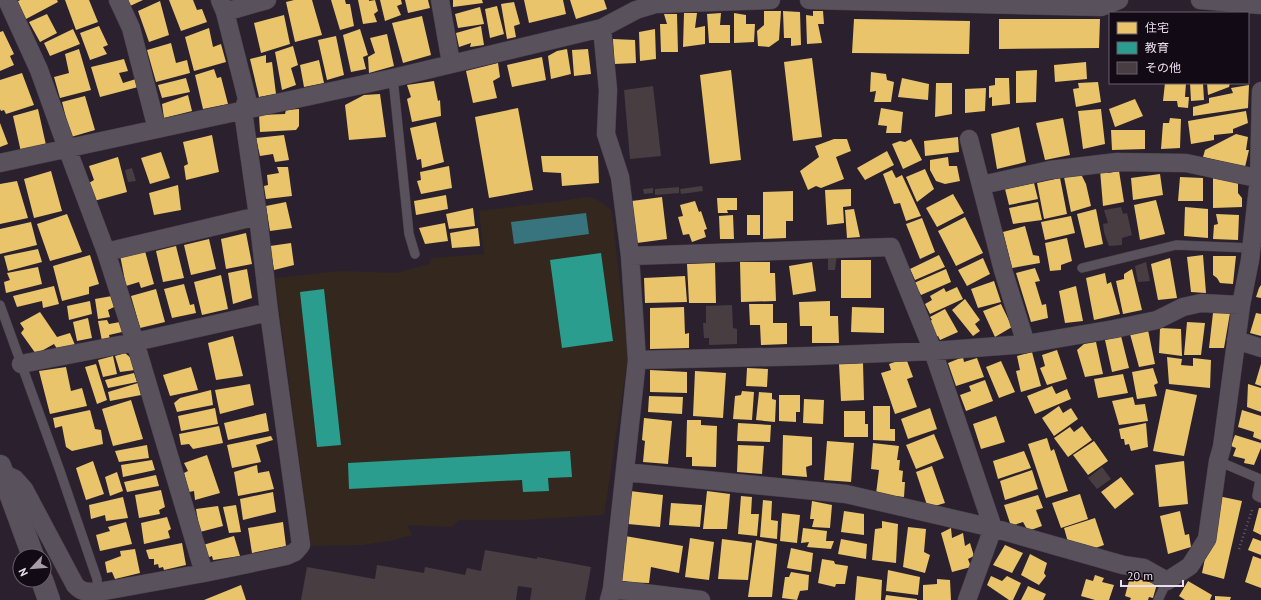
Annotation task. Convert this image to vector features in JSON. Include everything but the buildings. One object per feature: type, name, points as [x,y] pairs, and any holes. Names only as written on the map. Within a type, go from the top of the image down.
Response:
[{"type":"main road","points":[[1,470],[30,548]]},
{"type":"main road","points":[[45,588],[49,600]]},
{"type":"street","points":[[7,0],[39,70],[106,252],[135,342],[204,573]]},
{"type":"street","points":[[118,0],[131,28],[157,129]]},
{"type":"street","points":[[1,470],[15,479],[24,489],[75,585],[79,590],[86,592],[98,592],[204,573],[286,556],[295,552],[302,545],[269,312],[258,216],[243,111],[247,99],[223,6],[267,0]]},
{"type":"street","points":[[440,0],[452,63]]},
{"type":"street","points":[[0,163],[393,78],[602,28],[635,5],[771,0]]},
{"type":"street","points":[[809,0],[1102,3],[1119,0]]},
{"type":"street","points":[[1200,0],[1261,5]]},
{"type":"street","points":[[602,28],[608,90],[606,134],[620,177],[630,256],[637,360],[610,594],[701,600]]},
{"type":"street","points":[[625,472],[846,494],[993,528],[1123,565],[1144,568],[1167,581],[1190,566],[1207,539],[1218,460],[1222,447],[1241,305],[1250,260],[1260,179],[1261,91]]},
{"type":"street","points":[[969,139],[1004,270],[1026,344]]},
{"type":"street","points":[[982,185],[1050,170],[1117,162],[1186,163],[1260,179]]},
{"type":"street","points":[[106,252],[258,216]]},
{"type":"street","points":[[630,256],[891,247],[933,351],[993,528],[967,600]]},
{"type":"street","points":[[637,360],[812,356],[933,351],[1026,344],[1114,330],[1157,320],[1183,307],[1201,303],[1241,305]]},
{"type":"street","points":[[21,364],[135,342],[269,312]]},
{"type":"street","points":[[1236,340],[1261,348]]},
{"type":"lane","points":[[393,78],[409,234],[415,254]]},
{"type":"lane","points":[[1082,268],[1176,245],[1251,248]]},
{"type":"lane","points":[[0,304],[97,579],[98,592]]},
{"type":"lane","points":[[1218,460],[1260,479],[1259,497]]},
{"type":"lane","points":[[1158,600],[1167,581]]},
{"type":"path","points":[[1239,549],[1259,497]]},
{"type":"shaded area","points":[[591,197],[601,202],[612,211],[628,357],[604,515],[522,520],[459,520],[452,527],[407,525],[412,535],[389,541],[361,545],[311,546],[275,278],[339,271],[396,273],[429,264],[431,258],[484,254],[479,211]]},
{"type":"water","points":[[586,213],[589,234],[514,244],[511,222]]}]
